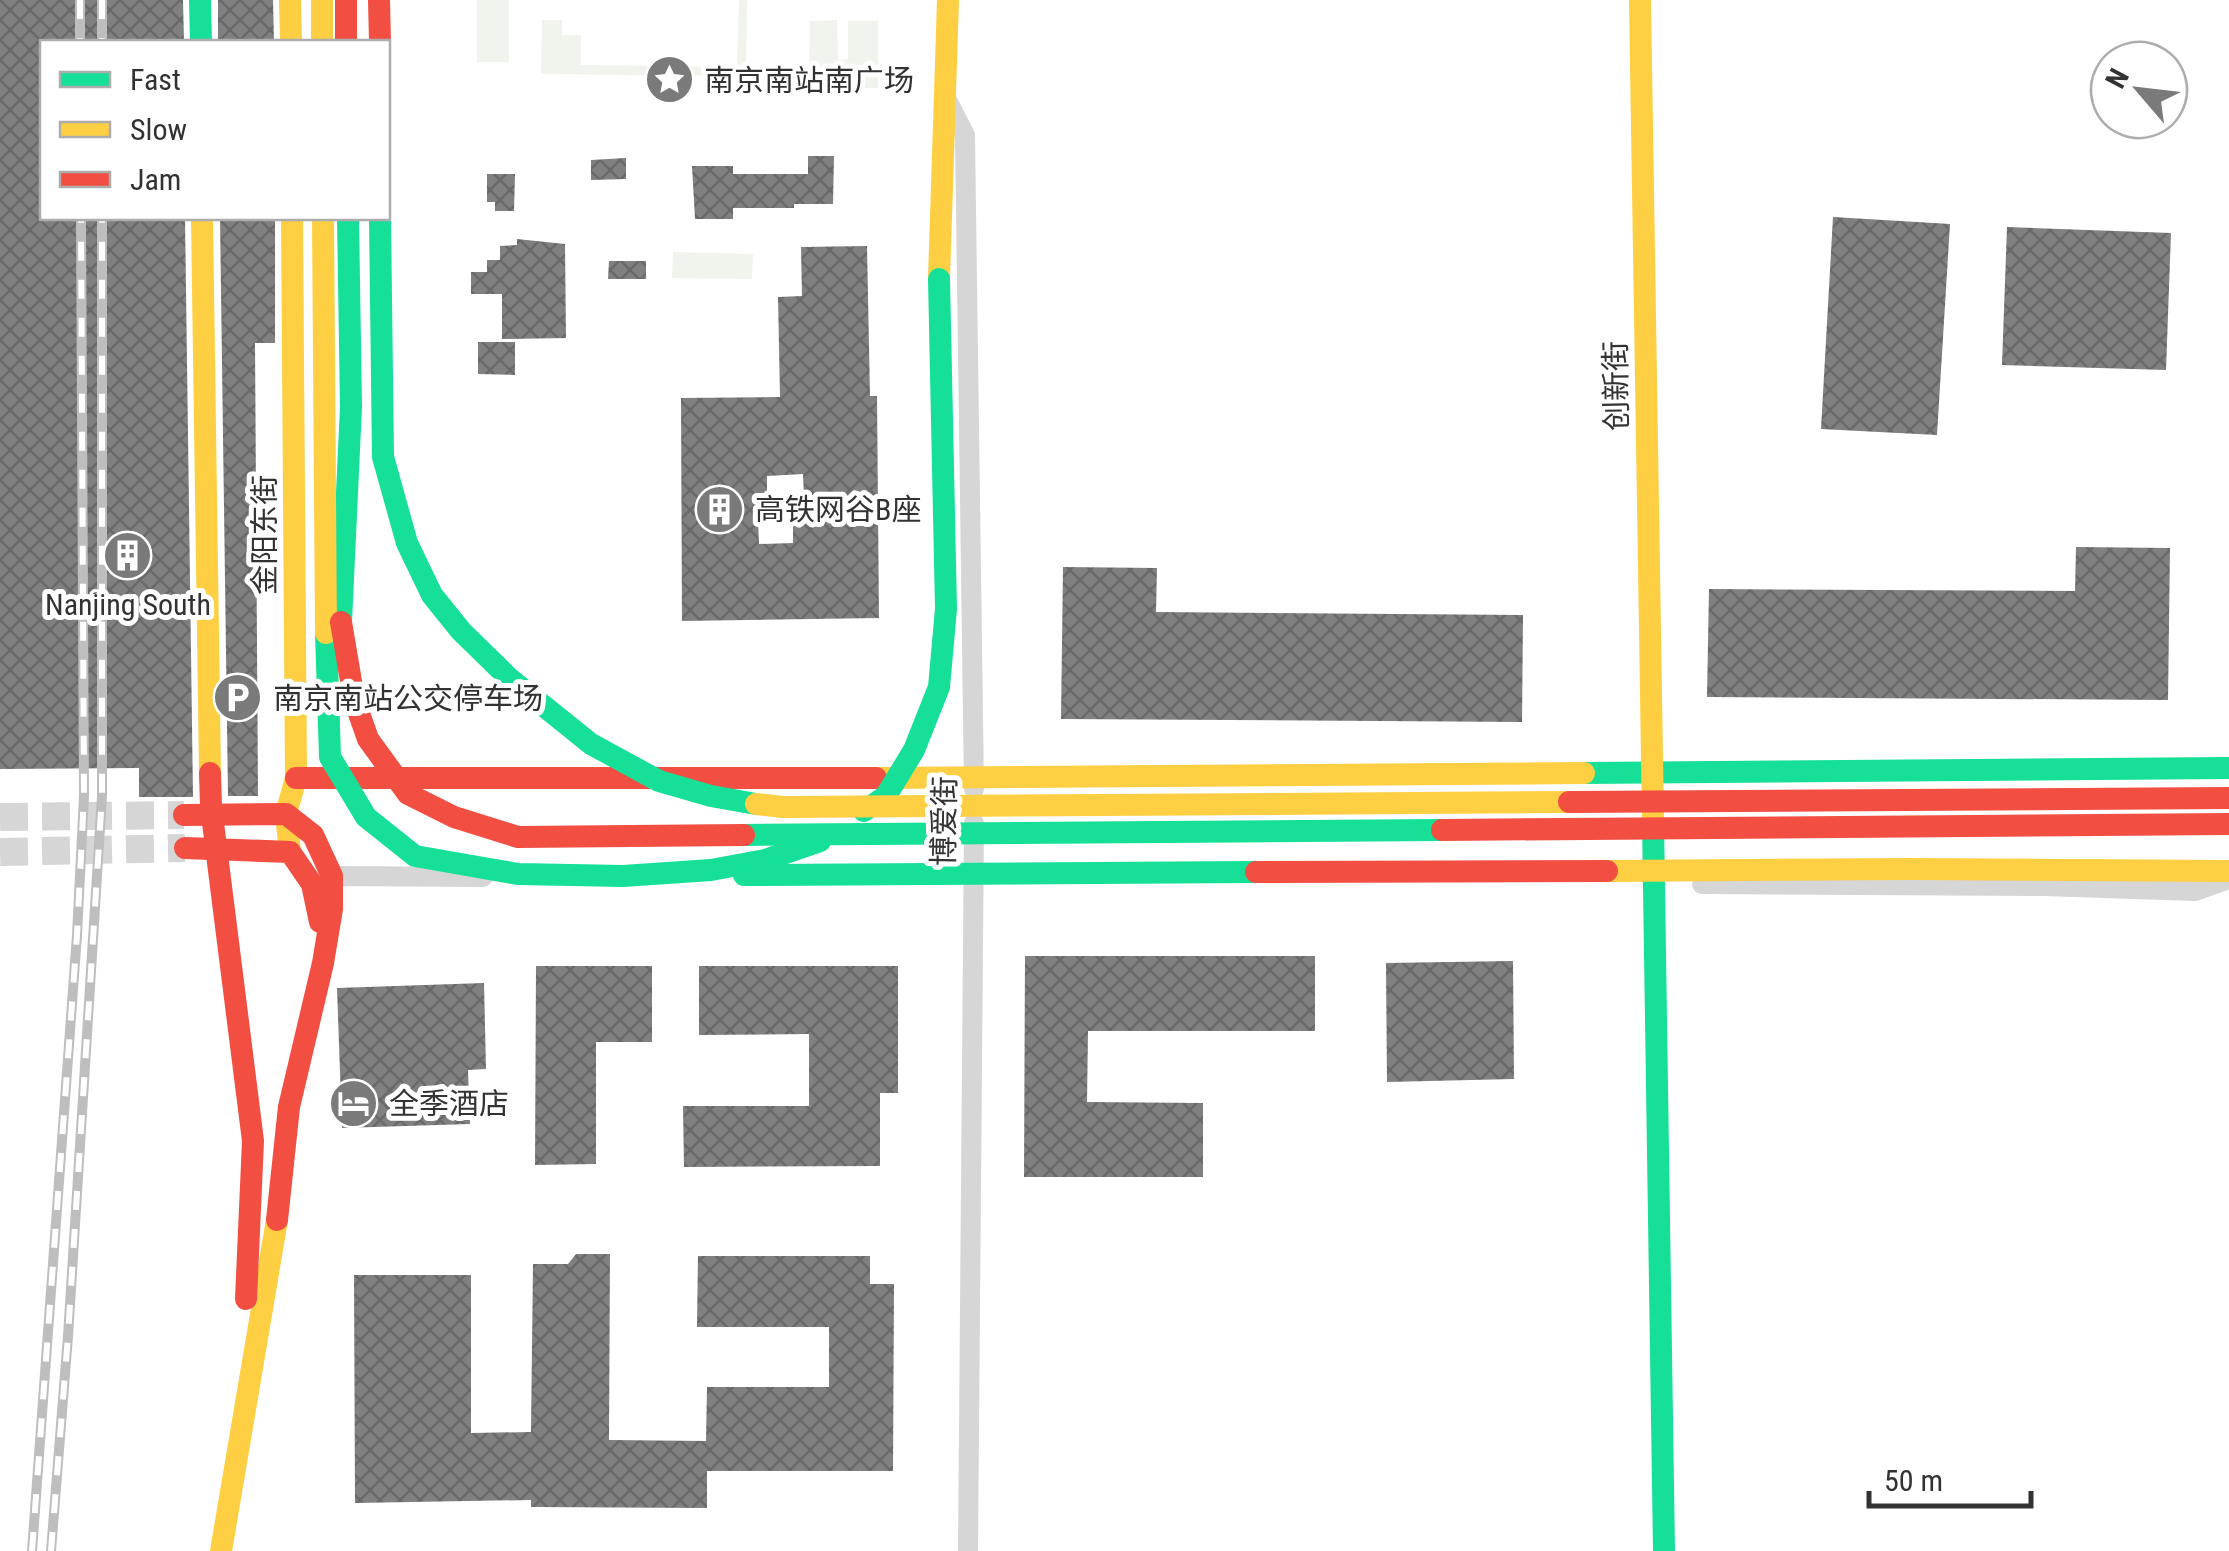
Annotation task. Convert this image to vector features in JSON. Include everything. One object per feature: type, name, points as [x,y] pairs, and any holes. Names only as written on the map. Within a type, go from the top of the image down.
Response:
[{"type":"main road","points":[[200,0],[200,40]]},
{"type":"main road","points":[[290,0],[291,40]]},
{"type":"main road","points":[[322,0],[322,40]]},
{"type":"main road","points":[[346,0],[346,40]]},
{"type":"main road","points":[[379,0],[380,40]]},
{"type":"main road","name":"博爱街","points":[[623,876],[711,870],[814,846],[886,796],[914,750],[939,687],[946,609],[939,279],[948,0]]},
{"type":"main road","name":"创新街","points":[[1640,0],[1664,1551]]},
{"type":"main road","points":[[202,220],[211,807],[253,1141],[246,1299],[234,1393],[238,1457]]},
{"type":"main road","name":"金阳东街","points":[[290,852],[286,814],[296,778],[292,220]]},
{"type":"main road","points":[[323,220],[330,757],[366,817],[415,856],[518,874],[623,876],[2229,871]]},
{"type":"main road","points":[[348,220],[351,406],[341,622],[354,698],[368,739],[408,794],[454,817],[518,837],[2229,824]]},
{"type":"main road","points":[[380,220],[380,407],[384,466],[410,552],[441,608],[542,706],[592,744],[640,773],[683,790],[738,804],[783,807],[2229,798]]},
{"type":"main road","points":[[296,778],[584,780],[2229,768]]},
{"type":"main road","points":[[184,815],[286,814],[313,835],[332,909],[324,963],[290,1107],[275,1242],[221,1551]]},
{"type":"main road","points":[[185,848],[290,852],[322,882]]},
{"type":"street","name":"博爱街","points":[[945,96],[965,135],[974,777],[968,1551]]},
{"type":"street","points":[[322,882],[1653,883],[2195,891],[2229,879]]},
{"type":"shaded area","points":[[477,0],[509,0],[509,62],[477,62]]},
{"type":"shaded area","points":[[739,0],[747,0],[746,76],[541,74],[542,20],[562,20],[562,35],[581,35],[581,65],[737,67]]},
{"type":"shaded area","points":[[837,20],[838,60],[848,59],[848,21],[878,21],[878,88],[809,88],[810,21]]},
{"type":"shaded area","points":[[673,252],[753,254],[752,279],[672,278]]},
{"type":"building","name":"Nanjing South","points":[[0,0],[183,0],[184,40],[40,40],[40,220],[185,220],[193,797],[139,797],[139,768],[0,769]]},
{"type":"building","points":[[218,0],[273,0],[274,40],[218,40]]},
{"type":"building","points":[[808,156],[834,156],[833,204],[733,208],[733,219],[695,219],[692,166],[733,166],[733,174],[808,174]]},
{"type":"building","points":[[626,158],[626,179],[591,180],[591,160]]},
{"type":"building","points":[[487,174],[515,174],[514,211],[495,211],[495,202],[487,202]]},
{"type":"building","points":[[1833,217],[1950,224],[1937,435],[1821,429]]},
{"type":"building","points":[[220,220],[275,220],[275,343],[255,343],[258,796],[228,796]]},
{"type":"building","points":[[2007,227],[2171,233],[2166,370],[2002,365]]},
{"type":"building","points":[[517,239],[565,244],[566,338],[502,339],[502,294],[471,294],[471,272],[487,272],[487,260],[500,260],[500,246],[517,245]]},
{"type":"building","name":"高铁网谷B座","points":[[867,246],[870,396],[877,396],[879,618],[682,621],[681,398],[780,397],[778,297],[802,296],[801,247]],"holes":[[[803,474],[805,522],[793,522],[793,543],[759,544],[757,496],[767,496],[767,476]]]},
{"type":"building","points":[[609,261],[646,261],[646,279],[608,279]]},
{"type":"building","points":[[478,342],[515,342],[515,375],[478,374]]},
{"type":"building","points":[[2076,547],[2170,548],[2168,700],[1707,697],[1709,589],[2075,591]]},
{"type":"building","points":[[1063,567],[1157,568],[1156,612],[1523,615],[1522,722],[1061,719]]},
{"type":"building","points":[[1025,956],[1315,956],[1315,1031],[1088,1031],[1087,1102],[1203,1103],[1203,1177],[1024,1177]]},
{"type":"building","points":[[1513,961],[1514,1079],[1387,1082],[1386,963]]},
{"type":"building","points":[[536,966],[652,966],[652,1042],[596,1042],[596,1164],[535,1165]]},
{"type":"building","points":[[699,966],[898,966],[898,1093],[880,1093],[880,1166],[684,1167],[683,1106],[809,1106],[809,1034],[699,1035]]},
{"type":"building","points":[[484,983],[486,1069],[468,1070],[470,1124],[342,1128],[337,988]]},
{"type":"building","points":[[576,1254],[610,1254],[609,1440],[706,1441],[707,1387],[829,1387],[829,1327],[697,1327],[698,1256],[870,1256],[870,1284],[894,1284],[893,1471],[707,1471],[707,1508],[531,1507],[531,1500],[355,1503],[354,1275],[471,1275],[471,1433],[531,1432],[533,1264],[568,1264]]},
{"type":"tunnel","points":[[0,817],[184,815]]},
{"type":"tunnel","points":[[0,852],[185,848]]},
{"type":"railway","points":[[80,0],[80,40]]},
{"type":"railway","points":[[102,0],[102,40]]},
{"type":"railway","points":[[32,1551],[84,796],[81,220]]},
{"type":"railway","points":[[51,1551],[102,796],[102,220]]},
{"type":"traffic: fast","points":[[200,0],[201,40]]},
{"type":"traffic: fast","points":[[341,622],[351,407],[348,220]]},
{"type":"traffic: fast","points":[[380,220],[383,457],[407,543],[432,595],[461,631],[509,678],[591,744],[659,781],[756,804]]},
{"type":"traffic: fast","points":[[864,811],[886,796],[914,750],[939,687],[946,609],[939,279]]},
{"type":"traffic: fast","points":[[326,633],[330,757],[366,817],[415,856],[518,874],[623,876],[711,870],[765,860],[820,841]]},
{"type":"traffic: fast","points":[[1584,773],[2229,768]]},
{"type":"traffic: fast","points":[[1653,820],[1664,1551]]},
{"type":"traffic: fast","points":[[744,835],[1442,830]]},
{"type":"traffic: fast","points":[[744,875],[1256,872]]},
{"type":"traffic: slow","points":[[290,0],[291,40]]},
{"type":"traffic: slow","points":[[322,0],[322,40]]},
{"type":"traffic: slow","points":[[939,279],[948,0]]},
{"type":"traffic: slow","points":[[1640,0],[1653,820]]},
{"type":"traffic: slow","points":[[202,220],[210,773]]},
{"type":"traffic: slow","points":[[290,852],[286,814],[296,778],[292,220]]},
{"type":"traffic: slow","points":[[323,220],[326,633]]},
{"type":"traffic: slow","points":[[876,778],[1584,773]]},
{"type":"traffic: slow","points":[[756,804],[783,807],[1569,802]]},
{"type":"traffic: slow","points":[[1909,869],[2229,871]]},
{"type":"traffic: slow","points":[[1607,871],[1909,869]]},
{"type":"traffic: slow","points":[[221,1551],[277,1220]]},
{"type":"traffic: jam","points":[[346,0],[346,40]]},
{"type":"traffic: jam","points":[[379,0],[380,40]]},
{"type":"traffic: jam","points":[[341,622],[354,699],[368,739],[408,794],[454,817],[518,837],[744,835]]},
{"type":"traffic: jam","points":[[210,773],[253,1141],[246,1299]]},
{"type":"traffic: jam","points":[[296,778],[876,778]]},
{"type":"traffic: jam","points":[[1569,802],[2229,798]]},
{"type":"traffic: jam","points":[[184,815],[286,814],[313,835],[332,876],[332,909],[323,963],[289,1107],[277,1220]]},
{"type":"traffic: jam","points":[[1442,830],[2229,824]]},
{"type":"traffic: jam","points":[[185,848],[290,852],[312,884],[320,922]]},
{"type":"traffic: jam","points":[[1256,872],[1607,871]]},
{"type":"place","name":"南京南站南广场","points":[[669,80]]},
{"type":"place","name":"高铁网谷B座","points":[[720,509]]},
{"type":"place","name":"Nanjing South","points":[[128,555]]},
{"type":"place","name":"南京南站公交停车场","points":[[238,698]]},
{"type":"place","name":"全季酒店","points":[[354,1103]]}]
